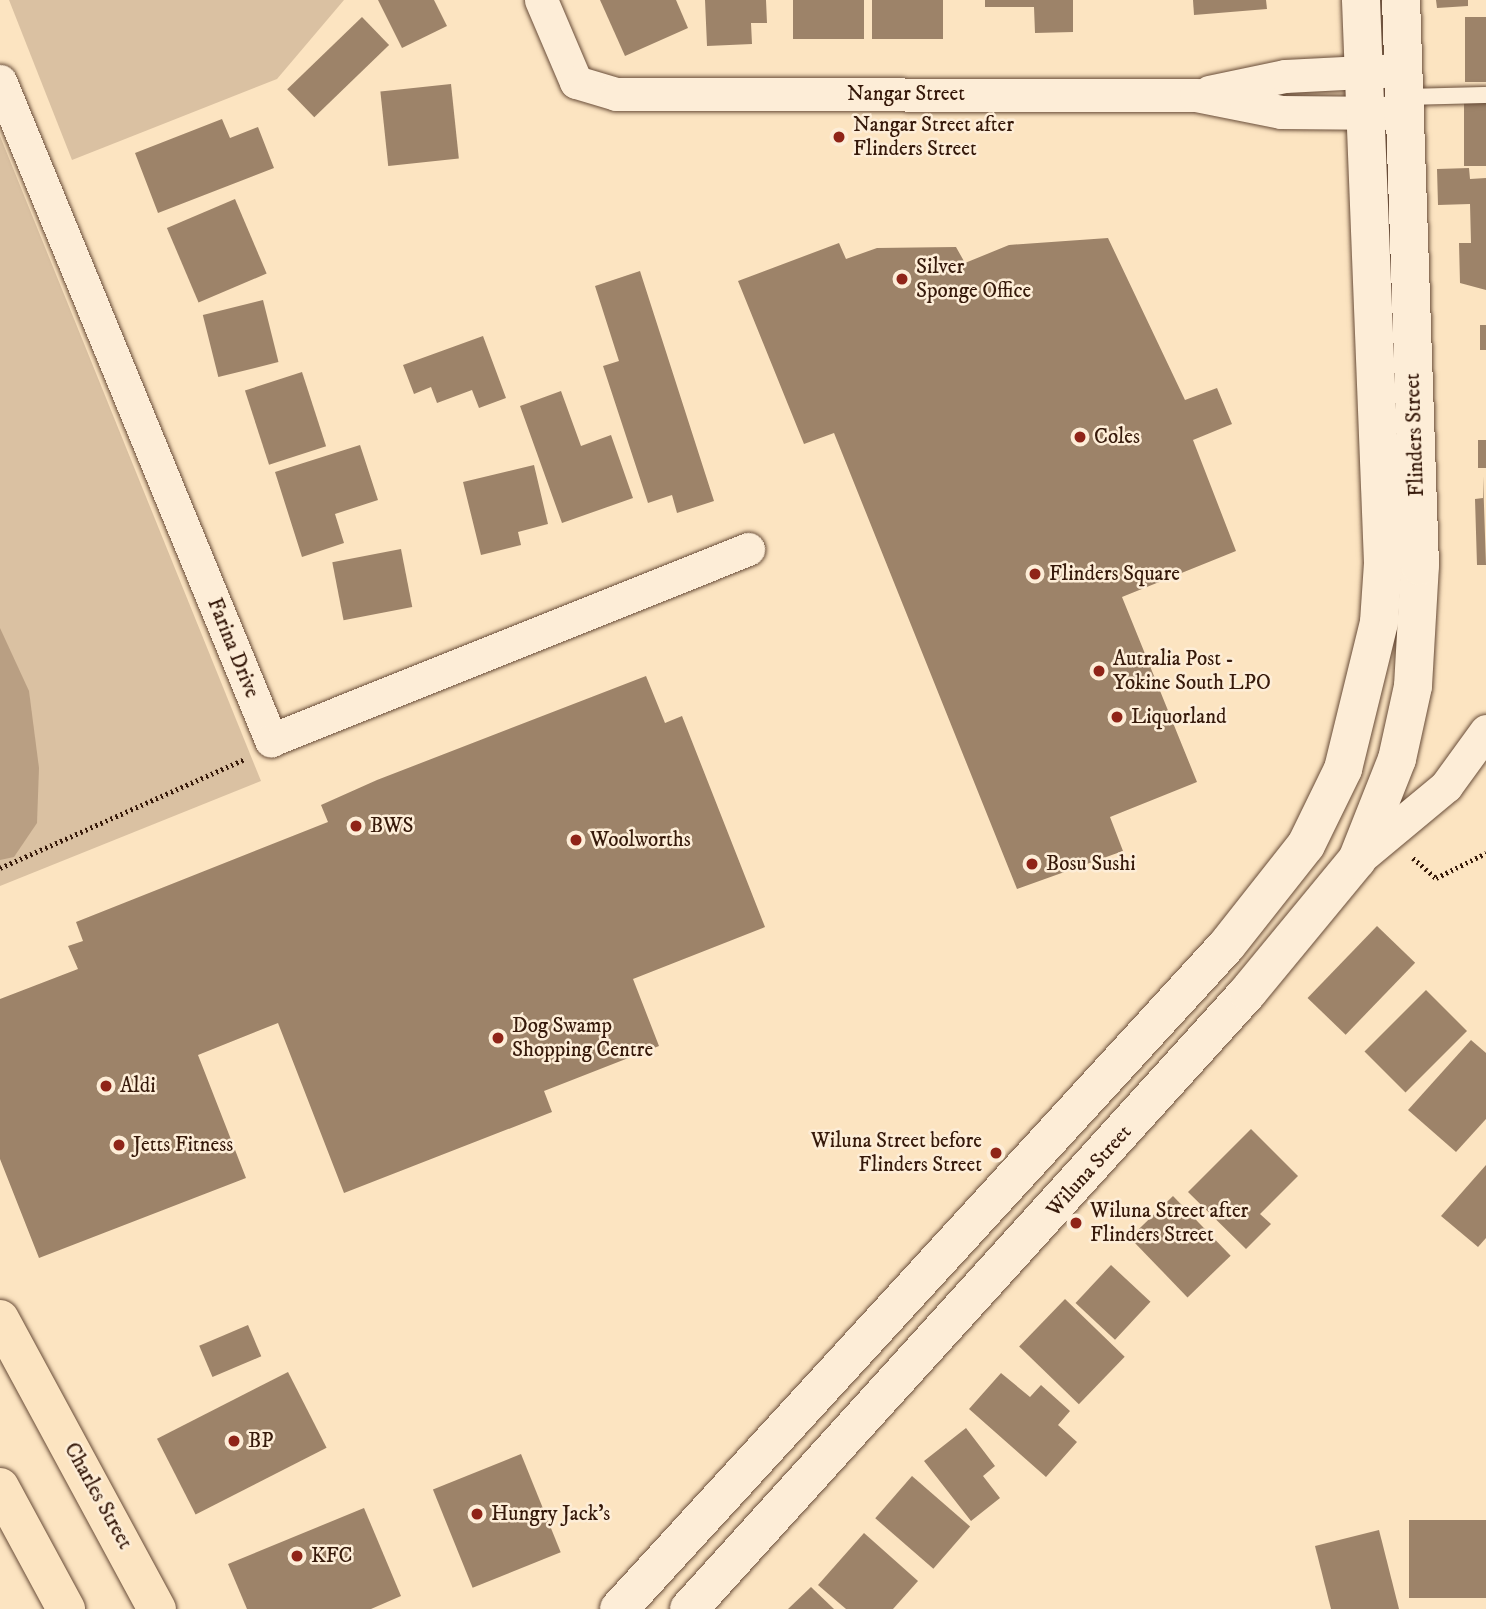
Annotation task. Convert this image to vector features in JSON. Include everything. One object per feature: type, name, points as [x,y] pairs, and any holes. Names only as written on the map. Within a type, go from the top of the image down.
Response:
[{"type":"highway","name":"Charles Street","points":[[0,1319],[38,1384],[156,1609]]},
{"type":"highway","points":[[0,1487],[66,1609]]},
{"type":"main road","name":"Flinders Street","points":[[691,1530],[1227,945],[1306,845],[1343,769],[1379,622],[1382,550],[1361,0]]},
{"type":"main road","name":"Flinders Street","points":[[1357,860],[1397,759],[1414,660],[1420,566],[1401,0]]},
{"type":"main road","name":"Wiluna Street","points":[[689,1609],[1240,1002],[1357,860]]},
{"type":"main road","points":[[619,1609],[691,1530],[730,1564]]},
{"type":"street","name":"Nangar Street","points":[[541,0],[576,82],[615,94],[1196,95],[1281,112],[1365,114],[1403,93]]},
{"type":"street","name":"Nangar Street","points":[[1196,95],[1285,76],[1363,72],[1403,93]]},
{"type":"street","name":"Farina Drive","points":[[0,82],[271,740]]},
{"type":"street","points":[[271,740],[748,549]]},
{"type":"street","name":"Wiluna Street","points":[[1357,860],[1446,786],[1486,731]]},
{"type":"lane","points":[[1403,93],[1486,95]]},
{"type":"path","points":[[0,868],[238,765],[271,740]]},
{"type":"path","points":[[1412,857],[1436,878],[1486,853]]},
{"type":"shaded area","points":[[9,0],[344,0],[277,79],[72,160]]},
{"type":"shaded area","points":[[0,136],[261,781],[0,886]]},
{"type":"shaded area","points":[[0,628],[29,691],[39,768],[37,823],[14,857],[0,860]]},
{"type":"building","points":[[378,0],[434,0],[447,26],[402,48]]},
{"type":"building","points":[[600,0],[676,0],[688,28],[625,56]]},
{"type":"building","points":[[705,0],[766,0],[767,23],[751,23],[752,44],[707,46]]},
{"type":"building","points":[[793,0],[864,0],[864,39],[793,39]]},
{"type":"building","points":[[872,0],[943,0],[943,39],[872,39]]},
{"type":"building","points":[[985,0],[1073,0],[1073,32],[1035,33],[1034,7],[985,7]]},
{"type":"building","points":[[1193,0],[1266,0],[1267,9],[1194,15]]},
{"type":"building","points":[[1436,0],[1468,0],[1468,6],[1437,8]]},
{"type":"building","points":[[362,17],[389,45],[314,117],[287,89]]},
{"type":"building","points":[[1465,17],[1486,17],[1486,82],[1465,82]]},
{"type":"building","points":[[451,84],[459,159],[388,166],[380,91]]},
{"type":"building","points":[[1464,102],[1486,102],[1486,166],[1464,166]]},
{"type":"building","points":[[222,119],[230,138],[258,127],[274,168],[158,213],[135,153]]},
{"type":"building","points":[[1469,168],[1470,179],[1486,178],[1486,290],[1460,283],[1459,243],[1471,243],[1470,204],[1438,205],[1437,169]]},
{"type":"building","points":[[235,199],[267,274],[199,302],[167,228]]},
{"type":"building","name":"Flinders Square","points":[[1108,238],[1185,400],[1217,388],[1232,424],[1193,440],[1236,551],[1122,597],[1197,782],[1110,817],[1123,851],[1017,889],[834,433],[804,444],[738,281],[839,243],[846,259],[877,248],[956,247],[965,263],[1009,245]]},
{"type":"building","points":[[640,271],[714,501],[677,513],[672,495],[648,503],[603,366],[619,361],[595,286]]},
{"type":"building","points":[[263,300],[278,362],[218,377],[203,315]]},
{"type":"building","points":[[1480,325],[1486,325],[1486,350],[1480,350]]},
{"type":"building","points":[[483,336],[506,398],[479,408],[472,390],[437,403],[431,387],[414,394],[403,365]]},
{"type":"building","points":[[302,372],[326,446],[269,465],[245,391]]},
{"type":"building","points":[[561,391],[581,446],[611,435],[633,498],[562,523],[520,406]]},
{"type":"building","points":[[1478,440],[1486,440],[1486,468],[1478,468]]},
{"type":"building","points":[[360,445],[378,500],[335,514],[344,543],[302,557],[275,472]]},
{"type":"building","points":[[534,465],[548,524],[518,532],[521,545],[481,555],[463,482]]},
{"type":"building","points":[[1483,476],[1486,565],[1477,565],[1475,499],[1483,498]]},
{"type":"building","points":[[401,549],[412,607],[344,620],[332,562]]},
{"type":"building","points":[[646,676],[665,723],[682,716],[765,927],[633,979],[659,1046],[544,1091],[552,1112],[344,1193],[278,1023],[198,1055],[246,1178],[39,1258],[0,1159],[0,999],[78,969],[68,946],[83,941],[76,922],[328,822],[321,805],[377,780]]},
{"type":"building","points":[[1377,926],[1415,963],[1346,1035],[1308,998]]},
{"type":"building","points":[[1426,990],[1467,1031],[1405,1093],[1364,1052]]},
{"type":"building","points":[[1471,1040],[1486,1053],[1486,1119],[1456,1152],[1408,1110]]},
{"type":"building","points":[[1251,1129],[1298,1176],[1260,1214],[1271,1224],[1246,1249],[1188,1192]]},
{"type":"building","points":[[1486,1165],[1486,1238],[1478,1247],[1441,1216]]},
{"type":"building","points":[[1173,1196],[1231,1256],[1187,1297],[1130,1238]]},
{"type":"building","points":[[1111,1265],[1150,1302],[1115,1340],[1076,1303]]},
{"type":"building","points":[[1065,1299],[1125,1357],[1079,1404],[1019,1346]]},
{"type":"building","points":[[248,1325],[261,1356],[212,1377],[199,1346]]},
{"type":"building","points":[[288,1372],[327,1448],[196,1514],[157,1439]]},
{"type":"building","points":[[1001,1373],[1030,1397],[1041,1385],[1070,1411],[1058,1425],[1077,1442],[1046,1477],[969,1409]]},
{"type":"building","points":[[966,1428],[995,1466],[983,1476],[1000,1498],[971,1521],[924,1461]]},
{"type":"building","points":[[521,1454],[561,1552],[473,1588],[433,1490]]},
{"type":"building","points":[[912,1476],[970,1527],[933,1569],[875,1518]]},
{"type":"building","points":[[364,1508],[401,1596],[371,1609],[247,1609],[228,1564]]},
{"type":"building","points":[[1409,1520],[1486,1520],[1486,1598],[1409,1598]]},
{"type":"building","points":[[1379,1530],[1399,1609],[1331,1609],[1315,1546]]},
{"type":"building","points":[[864,1533],[918,1581],[893,1609],[846,1609],[818,1585]]},
{"type":"building","points":[[811,1587],[834,1609],[788,1609]]},
{"type":"place","name":"Nangar Street after Flinders Street","points":[[839,137]]},
{"type":"place","name":"Silver Sponge Office","points":[[902,279]]},
{"type":"place","name":"Coles","points":[[1080,437]]},
{"type":"place","name":"Flinders Square","points":[[1035,574]]},
{"type":"place","name":"Autralia Post - Yokine South LPO","points":[[1099,671]]},
{"type":"place","name":"Liquorland","points":[[1117,717]]},
{"type":"place","name":"BWS","points":[[356,826]]},
{"type":"place","name":"Woolworths","points":[[576,840]]},
{"type":"place","name":"Bosu Sushi","points":[[1032,864]]},
{"type":"place","name":"Dog Swamp Shopping Centre","points":[[498,1038]]},
{"type":"place","name":"Aldi","points":[[106,1086]]},
{"type":"place","name":"Jetts Fitness","points":[[119,1145]]},
{"type":"place","name":"Wiluna Street before Flinders Street","points":[[996,1153]]},
{"type":"place","name":"Wiluna Street after Flinders Street","points":[[1076,1223]]},
{"type":"place","name":"BP","points":[[234,1441]]},
{"type":"place","name":"Hungry Jack's","points":[[477,1514]]},
{"type":"place","name":"KFC","points":[[297,1556]]}]
